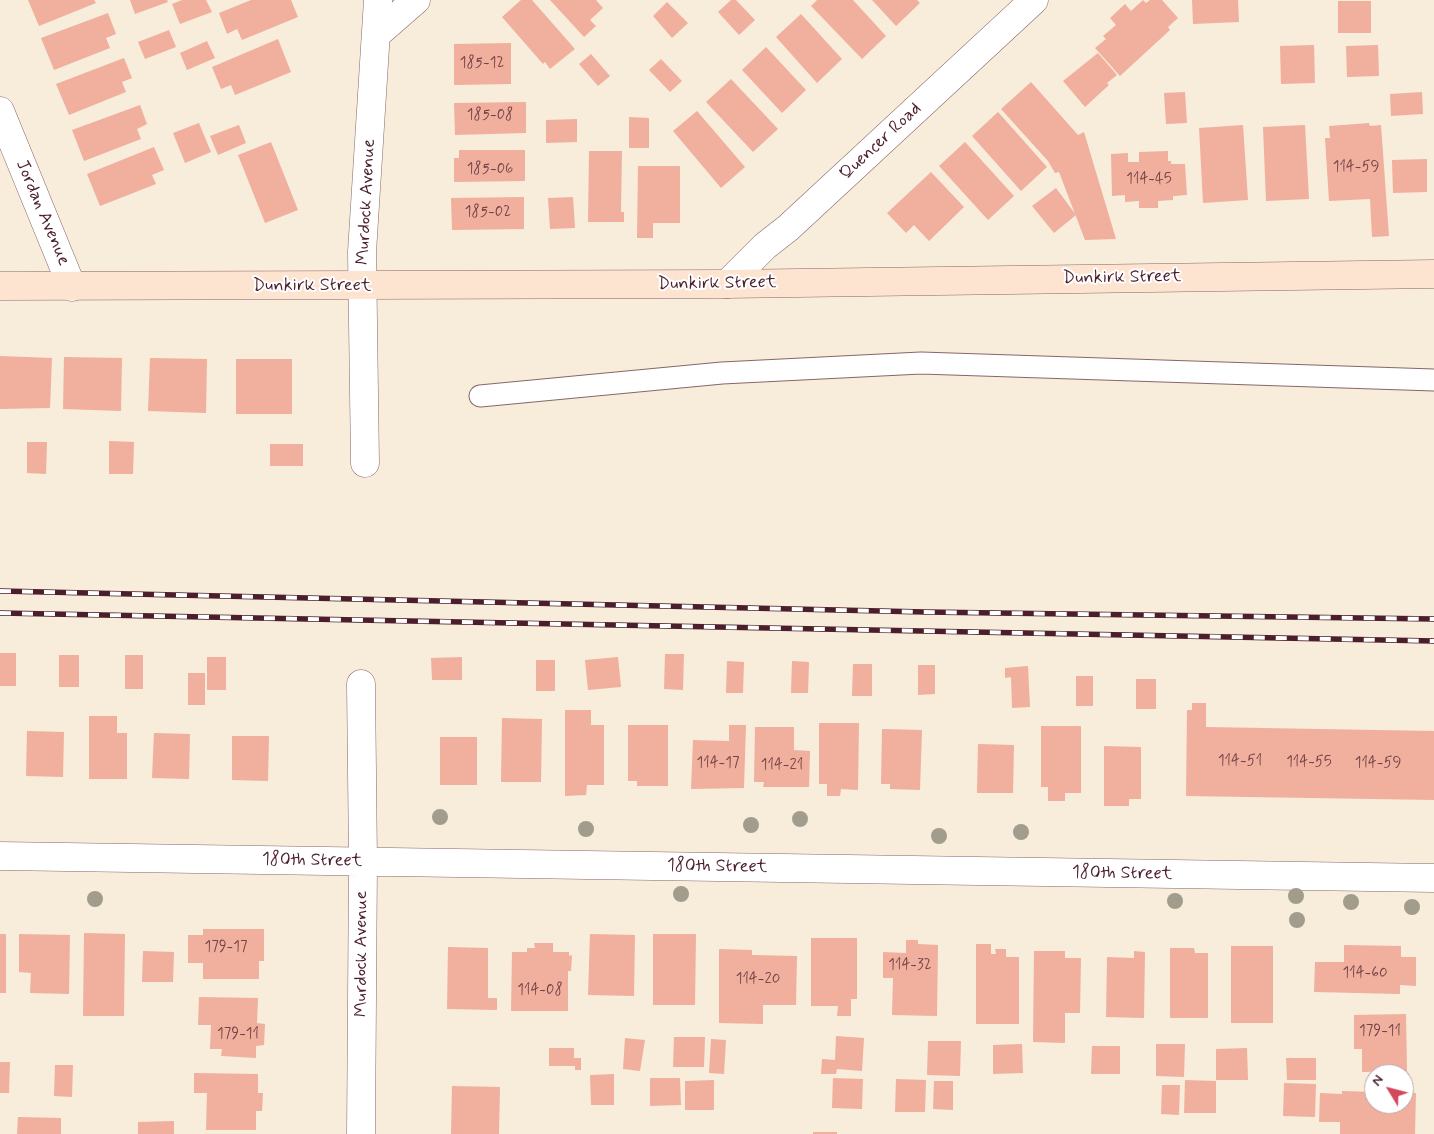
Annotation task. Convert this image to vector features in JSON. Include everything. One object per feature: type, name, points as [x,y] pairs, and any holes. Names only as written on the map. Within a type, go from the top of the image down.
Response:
[{"type":"main road","name":"Dunkirk Street","points":[[0,286],[727,284],[1434,274]]},
{"type":"street","name":"Murdock Avenue","points":[[365,463],[364,286],[362,252],[378,0]]},
{"type":"street","points":[[377,34],[416,0]]},
{"type":"street","name":"Quencer Road","points":[[727,284],[765,246],[788,228],[1034,0]]},
{"type":"street","name":"Jordan Avenue","points":[[0,112],[72,287]]},
{"type":"street","name":"Murdock Avenue","points":[[360,1134],[363,862],[361,684]]},
{"type":"street","name":"180th Street","points":[[0,856],[1434,878]]},
{"type":"lane","points":[[480,396],[722,373],[921,363],[1434,380]]},
{"type":"building","points":[[28,0],[94,0],[96,3],[39,26]]},
{"type":"building","points":[[130,0],[167,0],[168,2],[135,14]]},
{"type":"building","points":[[182,0],[206,0],[212,12],[180,24],[172,4]]},
{"type":"building","points":[[251,0],[291,0],[298,17],[242,40],[237,29],[227,34],[219,13]]},
{"type":"building","points":[[521,0],[532,0],[575,49],[550,69],[545,62],[543,64],[502,17]]},
{"type":"building","points":[[550,0],[596,0],[603,8],[590,20],[596,26],[584,37]]},
{"type":"building","points":[[731,0],[736,0],[755,20],[739,35],[718,12]]},
{"type":"building","points":[[817,0],[853,0],[886,36],[862,59],[811,6]]},
{"type":"building","points":[[872,0],[917,0],[920,3],[896,26]]},
{"type":"building","points":[[1143,0],[1146,3],[1150,0],[1162,0],[1178,18],[1168,27],[1170,30],[1120,76],[1095,48],[1106,39],[1103,36],[1116,25],[1110,18],[1125,4],[1131,11]]},
{"type":"building","points":[[1192,0],[1238,0],[1239,22],[1193,24]]},
{"type":"building","points":[[1338,1],[1371,1],[1371,33],[1338,33]]},
{"type":"building","points":[[667,2],[688,23],[672,38],[653,16]]},
{"type":"building","points":[[108,13],[116,34],[106,38],[110,48],[54,70],[41,38]]},
{"type":"building","points":[[801,14],[842,59],[817,83],[776,37]]},
{"type":"building","points":[[169,30],[176,47],[145,59],[138,42]]},
{"type":"building","points":[[278,39],[291,72],[235,95],[231,85],[221,89],[212,67]]},
{"type":"building","points":[[207,41],[215,58],[187,70],[180,53]]},
{"type":"building","points":[[511,43],[511,84],[454,85],[454,44]]},
{"type":"building","points":[[1314,45],[1315,83],[1281,84],[1280,46]]},
{"type":"building","points":[[1378,45],[1379,76],[1347,77],[1346,46]]},
{"type":"building","points":[[766,47],[806,90],[782,113],[742,70]]},
{"type":"building","points":[[1098,53],[1117,75],[1085,107],[1063,81]]},
{"type":"building","points":[[591,54],[610,76],[598,86],[579,64]]},
{"type":"building","points":[[124,58],[132,78],[122,82],[126,92],[69,115],[56,84]]},
{"type":"building","points":[[661,59],[682,81],[670,92],[649,70]]},
{"type":"building","points":[[731,79],[778,129],[753,152],[706,102]]},
{"type":"building","points":[[1031,82],[1078,135],[1084,132],[1116,239],[1085,240],[1059,172],[1055,173],[1048,161],[1001,109]]},
{"type":"building","points":[[1185,92],[1187,123],[1166,124],[1164,93]]},
{"type":"building","points":[[1422,92],[1423,114],[1391,116],[1390,94]]},
{"type":"building","points":[[526,102],[526,133],[455,135],[454,103]]},
{"type":"building","points":[[140,105],[147,124],[137,129],[141,139],[84,161],[72,130]]},
{"type":"building","points":[[697,111],[745,167],[721,188],[673,131]]},
{"type":"building","points":[[998,112],[1047,167],[1021,191],[972,136]]},
{"type":"building","points":[[629,117],[649,118],[649,148],[629,148]]},
{"type":"building","points":[[577,119],[577,142],[546,143],[546,120]]},
{"type":"building","points":[[199,123],[211,152],[185,163],[173,133]]},
{"type":"building","points":[[1369,123],[1370,126],[1381,125],[1389,236],[1372,237],[1370,199],[1329,201],[1325,138],[1330,138],[1329,126]]},
{"type":"building","points":[[239,125],[246,143],[218,155],[210,136]]},
{"type":"building","points":[[1243,125],[1248,200],[1203,203],[1199,128]]},
{"type":"building","points":[[1305,125],[1309,199],[1266,201],[1263,127]]},
{"type":"building","points":[[271,142],[298,210],[265,223],[238,155]]},
{"type":"building","points":[[965,142],[1014,196],[988,220],[939,166]]},
{"type":"building","points":[[154,147],[164,170],[152,175],[156,184],[100,206],[87,174]]},
{"type":"building","points":[[459,150],[525,150],[525,181],[454,182],[454,158],[459,158]]},
{"type":"building","points":[[589,151],[622,151],[621,212],[624,212],[624,222],[588,222]]},
{"type":"building","points":[[1168,151],[1168,161],[1171,161],[1171,164],[1185,164],[1187,195],[1173,196],[1173,200],[1158,201],[1158,208],[1139,208],[1139,201],[1125,202],[1125,195],[1112,196],[1111,154],[1128,153],[1128,162],[1139,162],[1139,152]]},
{"type":"building","points":[[1427,159],[1427,192],[1393,193],[1392,160]]},
{"type":"building","points":[[638,166],[680,166],[680,223],[653,223],[653,238],[637,238]]},
{"type":"building","points":[[931,172],[964,207],[929,241],[914,225],[906,233],[887,213]]},
{"type":"building","points":[[1056,188],[1076,215],[1054,233],[1032,206]]},
{"type":"building","points":[[524,197],[524,229],[452,230],[451,198]]},
{"type":"building","points":[[573,197],[575,228],[550,229],[548,198]]},
{"type":"building","points":[[0,356],[52,358],[50,408],[0,409]]},
{"type":"building","points":[[64,357],[122,358],[121,411],[63,409]]},
{"type":"building","points":[[150,358],[207,359],[206,413],[148,411]]},
{"type":"building","points":[[236,359],[292,359],[292,414],[236,414]]},
{"type":"building","points":[[109,441],[134,442],[133,474],[109,474]]},
{"type":"building","points":[[27,442],[47,442],[46,474],[27,473]]},
{"type":"building","points":[[270,444],[303,444],[303,466],[270,466]]},
{"type":"building","points":[[0,653],[16,653],[16,686],[0,686]]},
{"type":"building","points":[[665,654],[684,654],[683,690],[664,689]]},
{"type":"building","points":[[59,655],[79,655],[79,687],[59,687]]},
{"type":"building","points":[[125,655],[143,655],[143,689],[125,689]]},
{"type":"building","points":[[207,657],[226,657],[226,690],[207,690]]},
{"type":"building","points":[[462,657],[462,680],[432,680],[431,658]]},
{"type":"building","points":[[618,657],[621,687],[588,690],[585,660]]},
{"type":"building","points":[[536,660],[555,660],[555,691],[536,691]]},
{"type":"building","points":[[727,661],[744,662],[743,693],[726,693]]},
{"type":"building","points":[[792,661],[809,662],[808,693],[791,693]]},
{"type":"building","points":[[853,664],[872,664],[872,696],[852,696]]},
{"type":"building","points":[[918,665],[935,665],[935,694],[918,695]]},
{"type":"building","points":[[1028,666],[1030,707],[1012,708],[1011,677],[1005,678],[1005,668]]},
{"type":"building","points":[[188,673],[205,673],[205,705],[188,705]]},
{"type":"building","points":[[1076,676],[1093,676],[1093,706],[1076,706]]},
{"type":"building","points":[[1136,679],[1156,679],[1156,709],[1136,709]]},
{"type":"building","points":[[1192,703],[1206,703],[1206,727],[1434,731],[1434,800],[1186,796],[1187,710],[1192,710]]},
{"type":"building","points":[[565,710],[591,710],[591,725],[604,725],[604,785],[587,785],[586,795],[565,796]]},
{"type":"building","points":[[89,716],[117,716],[117,733],[127,733],[127,779],[89,779]]},
{"type":"building","points":[[502,718],[542,719],[541,782],[501,782]]},
{"type":"building","points":[[819,723],[859,723],[858,790],[841,789],[840,796],[827,796],[827,784],[819,784]]},
{"type":"building","points":[[628,725],[668,725],[668,786],[637,786],[637,781],[628,781]]},
{"type":"building","points":[[729,725],[746,725],[744,788],[691,789],[693,740],[729,741]]},
{"type":"building","points":[[1041,726],[1081,726],[1081,793],[1065,793],[1065,801],[1048,801],[1048,787],[1041,787]]},
{"type":"building","points":[[755,727],[794,727],[794,750],[810,751],[809,787],[763,787],[764,782],[754,782]]},
{"type":"building","points":[[882,729],[922,730],[920,790],[890,789],[890,784],[881,784]]},
{"type":"building","points":[[27,731],[64,732],[63,777],[26,776]]},
{"type":"building","points":[[154,733],[190,734],[189,779],[152,778]]},
{"type":"building","points":[[232,736],[269,736],[268,781],[232,780]]},
{"type":"building","points":[[440,737],[477,737],[477,785],[440,785]]},
{"type":"building","points":[[978,744],[1014,745],[1013,793],[977,793]]},
{"type":"building","points":[[1104,746],[1141,747],[1141,799],[1129,799],[1129,806],[1104,806]]},
{"type":"building","points":[[203,929],[264,929],[264,961],[259,961],[259,979],[203,979],[203,963],[188,963],[188,935],[203,935]]},
{"type":"building","points":[[84,933],[125,934],[124,1016],[83,1016]]},
{"type":"building","points":[[0,934],[6,934],[6,993],[0,993]]},
{"type":"building","points":[[19,934],[70,935],[69,994],[30,993],[31,973],[19,972]]},
{"type":"building","points":[[590,934],[635,935],[634,996],[588,995]]},
{"type":"building","points":[[653,934],[696,934],[695,1005],[653,1005]]},
{"type":"building","points":[[811,938],[857,938],[857,999],[851,999],[851,1016],[837,1016],[838,1006],[811,1006]]},
{"type":"building","points":[[906,940],[918,940],[918,944],[938,945],[937,1016],[892,1015],[893,978],[883,978],[883,952],[906,953]]},
{"type":"building","points":[[534,943],[553,943],[553,952],[569,952],[569,956],[572,955],[571,971],[568,971],[568,1011],[511,1011],[512,952],[527,952],[527,948],[535,948]]},
{"type":"building","points":[[976,944],[991,944],[991,954],[996,954],[995,949],[1006,949],[1006,957],[1019,957],[1019,1024],[976,1024]]},
{"type":"building","points":[[1344,945],[1401,946],[1401,957],[1416,957],[1416,986],[1400,985],[1400,994],[1314,992],[1315,962],[1344,962]]},
{"type":"building","points":[[1231,946],[1273,946],[1273,1023],[1231,1023]]},
{"type":"building","points":[[448,947],[488,948],[488,998],[497,998],[497,1010],[447,1009]]},
{"type":"building","points":[[1170,948],[1194,948],[1195,953],[1208,953],[1208,1018],[1170,1018]]},
{"type":"building","points":[[719,949],[752,950],[752,955],[797,956],[796,1005],[763,1005],[763,1024],[719,1023]]},
{"type":"building","points":[[143,951],[174,952],[173,982],[142,982]]},
{"type":"building","points":[[1034,951],[1065,951],[1065,958],[1081,958],[1080,1013],[1065,1013],[1065,1043],[1033,1042]]},
{"type":"building","points":[[1134,951],[1145,952],[1144,1018],[1106,1017],[1107,957],[1134,958]]},
{"type":"building","points":[[199,997],[258,998],[257,1023],[265,1024],[264,1045],[256,1046],[256,1058],[221,1056],[222,1049],[210,1049],[211,1025],[198,1025]]},
{"type":"building","points":[[1406,1014],[1407,1064],[1364,1064],[1364,1072],[1362,1072],[1362,1049],[1354,1049],[1354,1015]]},
{"type":"building","points":[[836,1036],[864,1038],[862,1071],[837,1069],[836,1074],[821,1074],[822,1059],[835,1060]]},
{"type":"building","points":[[674,1037],[705,1037],[704,1067],[673,1067]]},
{"type":"building","points":[[625,1038],[645,1040],[640,1071],[623,1069]]},
{"type":"building","points":[[711,1039],[726,1040],[724,1074],[709,1073]]},
{"type":"building","points":[[928,1041],[961,1041],[960,1076],[927,1075]]},
{"type":"building","points":[[1022,1044],[1023,1073],[993,1074],[993,1045]]},
{"type":"building","points":[[1156,1044],[1185,1044],[1184,1077],[1156,1076]]},
{"type":"building","points":[[1092,1046],[1120,1046],[1120,1074],[1091,1074]]},
{"type":"building","points":[[549,1048],[574,1048],[574,1058],[581,1058],[581,1070],[575,1070],[575,1066],[549,1066]]},
{"type":"building","points":[[1247,1048],[1248,1080],[1216,1080],[1216,1049]]},
{"type":"building","points":[[1286,1058],[1316,1058],[1316,1080],[1287,1080]]},
{"type":"building","points":[[0,1062],[10,1062],[9,1093],[0,1093]]},
{"type":"building","points":[[55,1065],[73,1065],[72,1097],[54,1096]]},
{"type":"building","points":[[194,1073],[258,1074],[258,1093],[263,1093],[262,1111],[256,1111],[256,1130],[206,1130],[207,1093],[194,1093]]},
{"type":"building","points":[[614,1074],[614,1105],[591,1105],[590,1075]]},
{"type":"building","points":[[650,1078],[680,1078],[681,1105],[650,1106]]},
{"type":"building","points":[[833,1078],[863,1079],[862,1109],[832,1108]]},
{"type":"building","points":[[896,1079],[926,1080],[925,1112],[895,1112]]},
{"type":"building","points":[[714,1080],[714,1110],[685,1110],[685,1081]]},
{"type":"building","points":[[1185,1080],[1216,1081],[1216,1113],[1184,1113]]},
{"type":"building","points":[[934,1081],[953,1081],[953,1110],[933,1109]]},
{"type":"building","points":[[1284,1083],[1316,1084],[1315,1117],[1283,1116]]},
{"type":"building","points":[[1162,1085],[1180,1085],[1179,1115],[1161,1114]]},
{"type":"building","points":[[452,1086],[500,1087],[499,1134],[451,1134]]},
{"type":"building","points":[[1342,1091],[1364,1092],[1364,1114],[1414,1114],[1414,1093],[1416,1093],[1415,1134],[1340,1134],[1340,1122],[1319,1122],[1320,1093],[1342,1094]]},
{"type":"building","points":[[18,1117],[61,1118],[61,1134],[17,1134]]},
{"type":"building","points":[[174,1121],[174,1134],[138,1134],[138,1122]]},
{"type":"building","points":[[813,1132],[837,1132],[837,1134],[813,1134]]},
{"type":"railway","points":[[0,591],[925,612],[1434,619]]},
{"type":"railway","points":[[0,613],[1434,641]]}]
